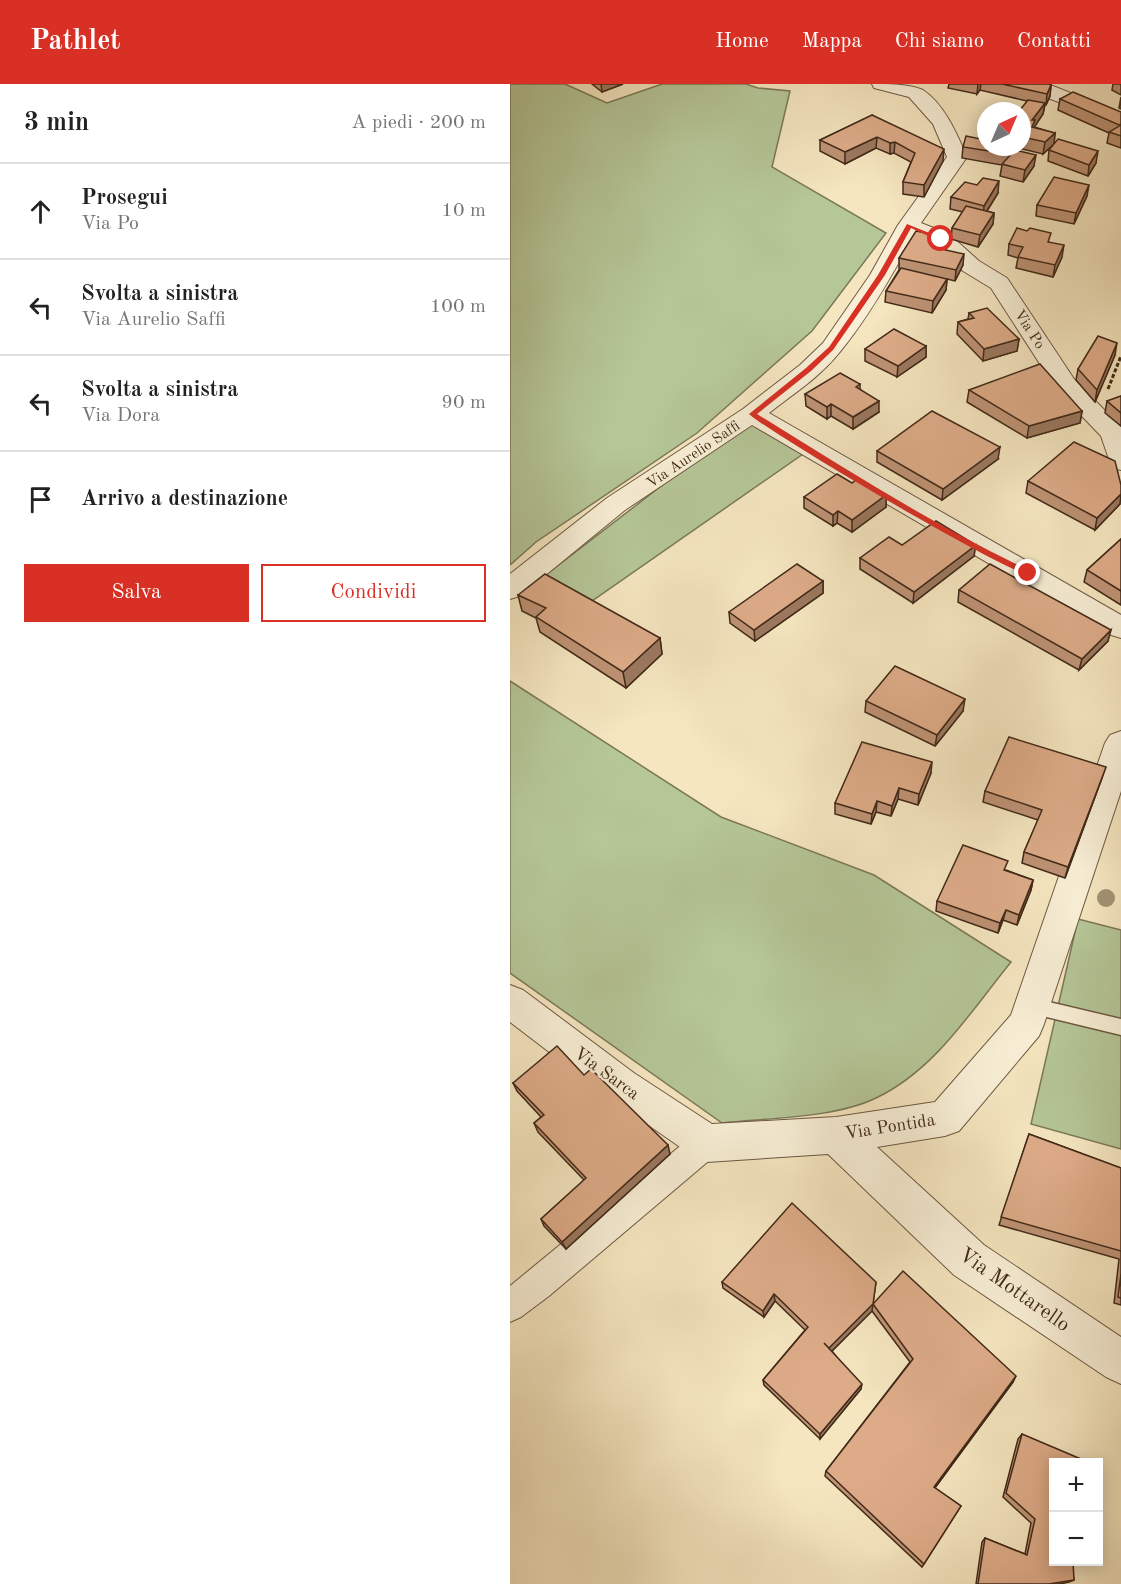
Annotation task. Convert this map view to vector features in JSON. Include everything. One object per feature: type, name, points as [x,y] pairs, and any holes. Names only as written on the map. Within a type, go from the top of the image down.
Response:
[{"type":"street","name":"Via Aurelio Saffi","points":[[510,590],[616,504],[752,414],[809,370],[831,348],[881,275],[909,225],[957,157],[942,122],[924,90],[881,84]]},
{"type":"street","points":[[1029,84],[1121,120]]},
{"type":"street","name":"Via Po","points":[[909,225],[941,239],[970,266],[999,284],[1065,384],[1113,434],[1121,462]]},
{"type":"street","points":[[752,414],[855,478],[1000,560],[1028,573],[1121,628]]},
{"type":"street","name":"Via Pontida","points":[[706,1143],[836,1135],[945,1118],[1026,1024],[1121,743]]},
{"type":"street","name":"Via Sarca","points":[[510,1001],[621,1085],[706,1143]]},
{"type":"street","name":"Via Mottarello","points":[[836,1135],[969,1260],[1121,1362]]},
{"type":"street","points":[[510,1306],[706,1143]]},
{"type":"lane","points":[[1032,1006],[1121,1027]]},
{"type":"green space","points":[[510,84],[565,84],[607,103],[662,84],[746,84],[758,88],[790,91],[772,167],[886,233],[812,331],[697,433],[536,542],[510,565]]},
{"type":"green space","points":[[752,421],[803,454],[589,603],[543,577],[669,480]]},
{"type":"green space","points":[[510,681],[721,817],[874,875],[1011,962],[934,1056],[897,1086],[876,1098],[841,1110],[722,1123],[510,973]]},
{"type":"green space","points":[[1078,919],[1121,930],[1121,1149],[1031,1124]]},
{"type":"building","points":[[1002,84],[1049,84],[1051,85],[1047,94]]},
{"type":"building","points":[[1073,92],[1121,112],[1121,124],[1060,99]]},
{"type":"building","points":[[1028,100],[1045,103],[1032,120],[1035,120],[1032,127],[1055,133],[1045,142],[1031,139],[1031,102],[1026,102]]},
{"type":"building","points":[[872,115],[944,149],[924,185],[903,182],[915,153],[895,142],[890,143],[877,137],[845,152],[820,140]]},
{"type":"building","points":[[1121,125],[1121,136],[1109,132]]},
{"type":"building","points":[[966,136],[977,138],[977,149],[963,147]]},
{"type":"building","points":[[1058,139],[1098,151],[1089,165],[1049,150]]},
{"type":"building","points":[[1036,155],[1025,170],[1002,164],[1009,156]]},
{"type":"building","points":[[1054,177],[1089,185],[1076,213],[1037,205]]},
{"type":"building","points":[[983,178],[999,181],[984,206],[951,197],[965,182],[977,185]]},
{"type":"building","points":[[966,206],[994,213],[980,235],[952,228]]},
{"type":"building","points":[[1017,228],[1027,231],[1030,228],[1051,233],[1048,242],[1064,245],[1055,265],[1018,257],[1023,247],[1009,244]]},
{"type":"building","points":[[916,231],[947,237],[941,249],[964,254],[956,270],[899,258]]},
{"type":"building","points":[[901,268],[947,279],[933,301],[886,291]]},
{"type":"building","points":[[987,308],[1019,339],[984,349],[958,322],[974,318],[969,313]]},
{"type":"building","points":[[894,329],[926,346],[898,366],[865,349]]},
{"type":"building","points":[[1098,336],[1117,343],[1097,390],[1078,369]]},
{"type":"building","points":[[1040,364],[1082,411],[1029,426],[969,390]]},
{"type":"building","points":[[840,373],[860,384],[856,387],[879,401],[853,417],[831,404],[827,407],[805,394]]},
{"type":"building","points":[[1121,396],[1121,413],[1107,401]]},
{"type":"building","points":[[932,411],[1000,447],[943,489],[877,451]]},
{"type":"building","points":[[1074,442],[1115,461],[1121,494],[1097,518],[1028,481]]},
{"type":"building","points":[[837,474],[852,483],[858,478],[886,495],[852,520],[838,511],[833,515],[804,497]]},
{"type":"building","points":[[936,521],[976,545],[914,592],[860,558],[889,537],[902,545]]},
{"type":"building","points":[[1121,539],[1121,591],[1087,570]]},
{"type":"building","points":[[797,564],[823,581],[754,630],[729,612]]},
{"type":"building","points":[[990,564],[1111,630],[1082,659],[959,590]]},
{"type":"building","points":[[545,574],[660,638],[623,672],[536,617],[546,608],[518,595]]},
{"type":"building","points":[[895,666],[965,699],[937,735],[866,701]]},
{"type":"building","points":[[1009,737],[1106,767],[1068,867],[1024,852],[1042,810],[985,791]]},
{"type":"building","points":[[862,742],[932,762],[919,794],[899,788],[892,806],[877,801],[872,814],[835,803]]},
{"type":"building","points":[[963,845],[1008,861],[1004,870],[1033,880],[1019,915],[1006,910],[1000,923],[937,901]]},
{"type":"building","points":[[557,1046],[584,1075],[591,1069],[668,1145],[562,1242],[541,1219],[586,1178],[534,1123],[544,1115],[513,1083]]},
{"type":"building","points":[[1029,1134],[1121,1168],[1121,1251],[1001,1217]]},
{"type":"building","points":[[792,1203],[876,1282],[873,1304],[829,1348],[824,1343],[862,1384],[820,1434],[763,1380],[808,1327],[774,1294],[763,1311],[722,1282]]},
{"type":"building","points":[[903,1271],[1016,1376],[934,1487],[961,1506],[924,1564],[826,1471],[913,1359],[873,1304]]},
{"type":"building","points":[[1121,1274],[1121,1298],[1118,1297]]},
{"type":"building","points":[[1022,1434],[1079,1458],[1049,1458],[1049,1566],[1073,1566],[1074,1580],[1049,1584],[978,1584],[985,1538],[1027,1555],[1035,1519],[1006,1493]]},
{"type":"route","points":[[941,239],[909,225],[849,326],[831,348],[809,370],[752,414],[855,478],[1000,560],[1028,573]]}]
